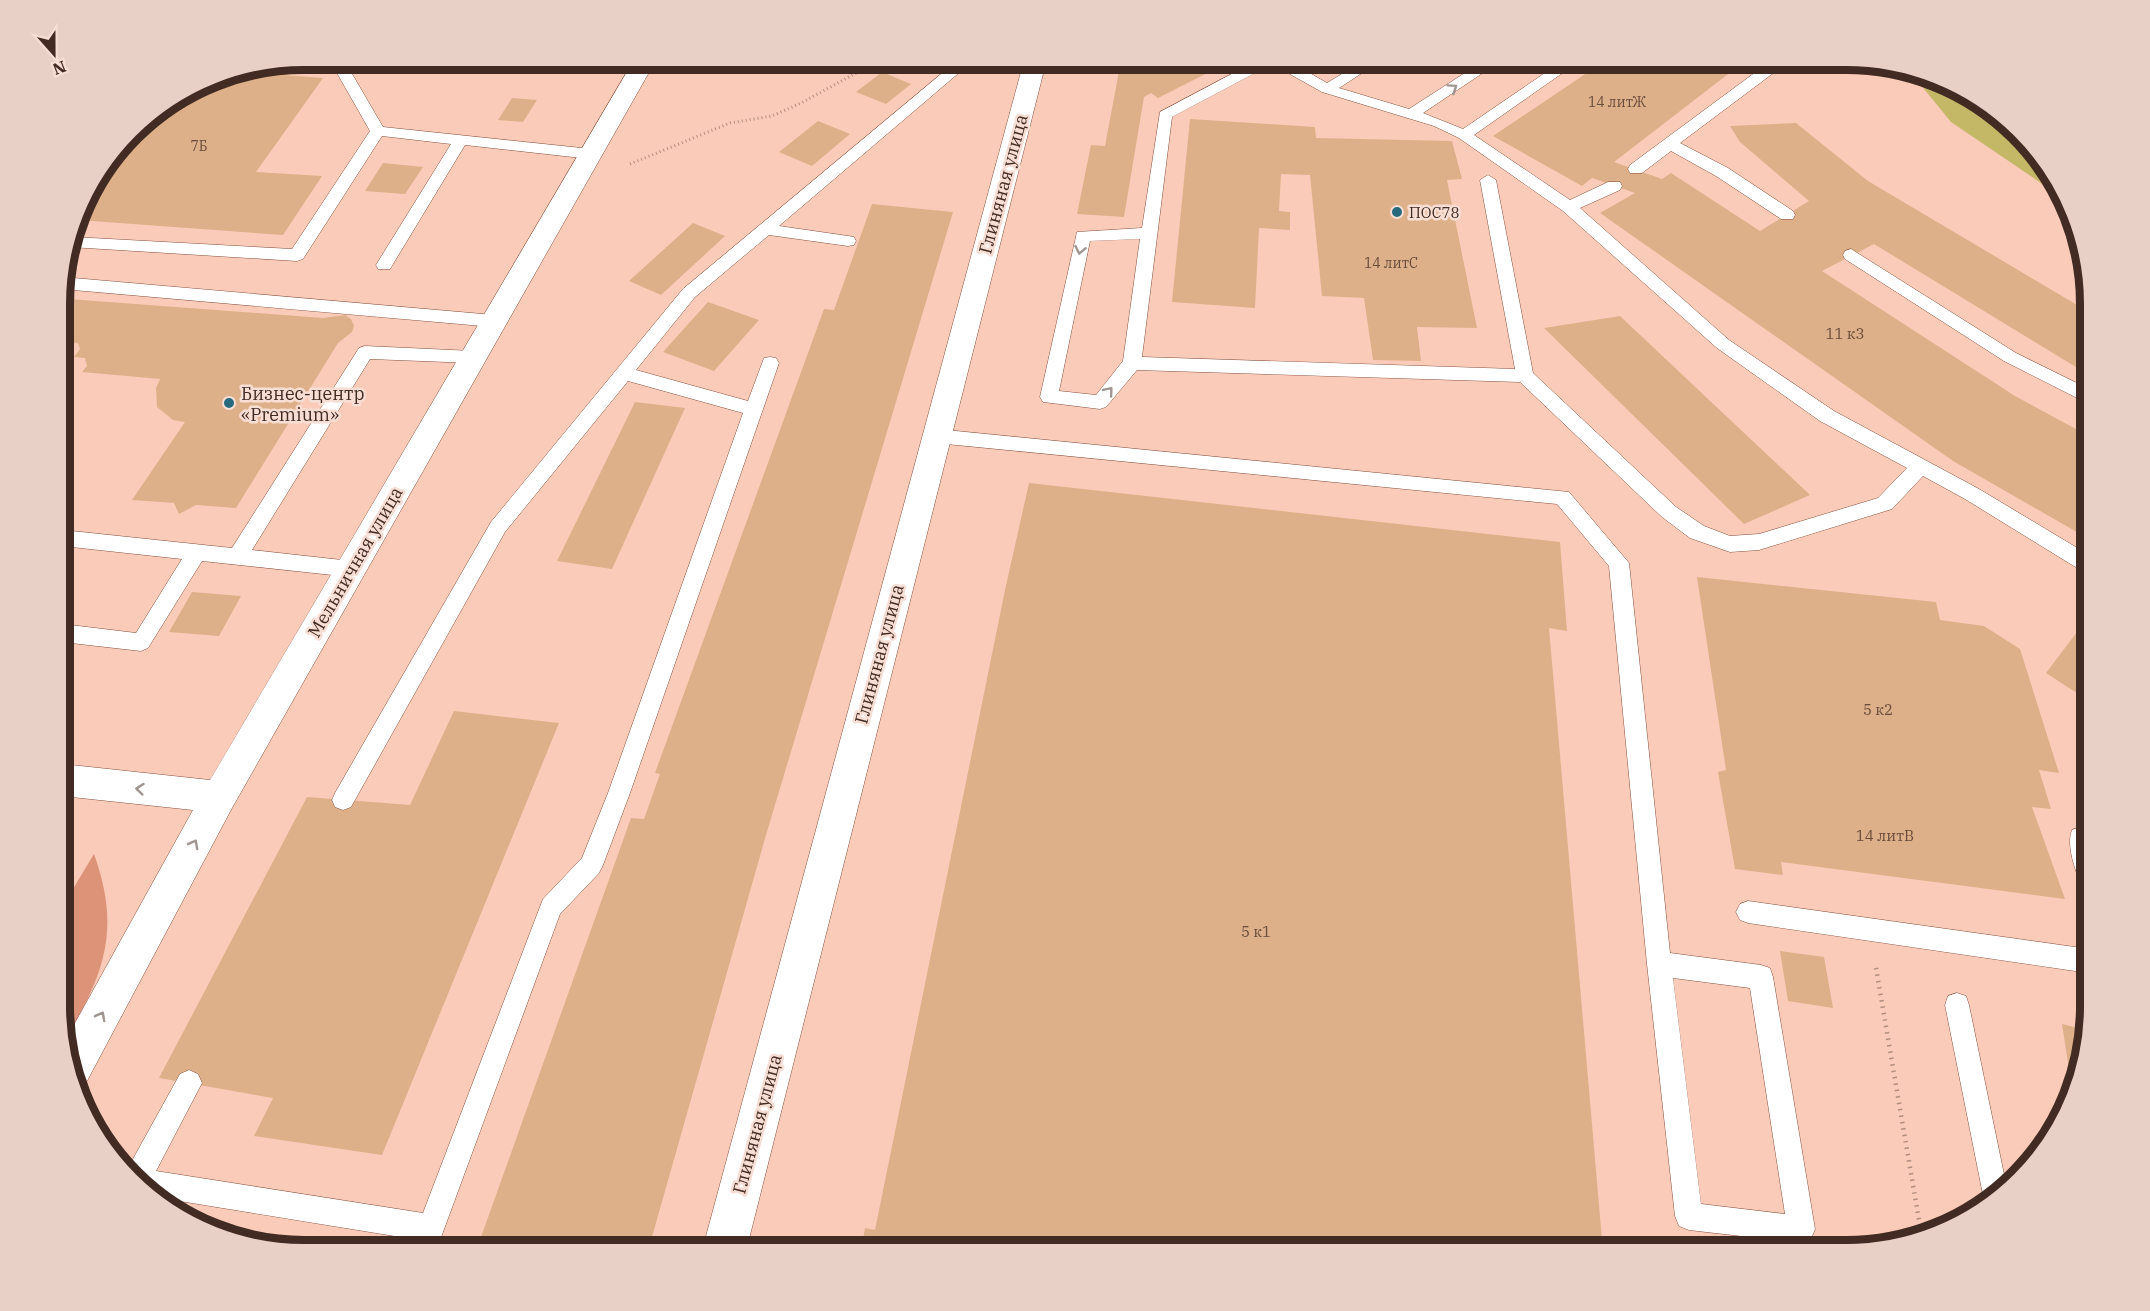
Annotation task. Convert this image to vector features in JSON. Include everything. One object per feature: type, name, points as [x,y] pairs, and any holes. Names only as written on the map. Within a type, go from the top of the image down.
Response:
[{"type":"street","name":"Мельничная улица","points":[[77,1060],[219,797],[639,70]]},
{"type":"street","name":"Глиняная улица","points":[[727,1240],[1032,70]]},
{"type":"street","points":[[70,781],[219,797]]},
{"type":"lane","points":[[343,70],[378,131]]},
{"type":"lane","points":[[343,800],[498,527],[689,293],[955,70]]},
{"type":"lane","points":[[1148,233],[1083,236],[1049,397],[1100,402],[1132,363],[1165,115],[1250,70]]},
{"type":"lane","points":[[1294,70],[1327,89],[1439,123],[1464,135],[1569,207],[1723,344],[1827,416],[1972,494],[2080,559]]},
{"type":"lane","points":[[1327,89],[1358,70]]},
{"type":"lane","points":[[1411,114],[1479,70]]},
{"type":"lane","points":[[1464,135],[1559,70]]},
{"type":"lane","points":[[1636,169],[1768,70]]},
{"type":"lane","points":[[378,131],[461,140],[585,163]]},
{"type":"lane","points":[[79,242],[297,255],[378,131]]},
{"type":"lane","points":[[384,265],[461,140]]},
{"type":"lane","points":[[1670,144],[1722,172],[1787,214]]},
{"type":"lane","points":[[1488,180],[1525,376],[1669,512],[1697,532],[1730,544],[1759,542],[1885,504],[1921,466]]},
{"type":"lane","points":[[1569,207],[1614,186]]},
{"type":"lane","points":[[765,229],[848,241]]},
{"type":"lane","points":[[1851,255],[2010,357],[2080,392]]},
{"type":"lane","points":[[72,285],[494,321]]},
{"type":"lane","points":[[237,556],[365,352],[473,357]]},
{"type":"lane","points":[[152,1184],[426,1239],[550,908],[591,865],[619,794],[770,363]]},
{"type":"lane","points":[[1132,363],[1525,376]]},
{"type":"lane","points":[[623,374],[754,409]]},
{"type":"lane","points":[[936,436],[1562,497],[1619,563],[1659,964],[1689,1216],[1801,1230],[1761,977],[1659,964]]},
{"type":"lane","points":[[70,539],[351,569]]},
{"type":"lane","points":[[70,634],[141,642],[197,552]]},
{"type":"lane","points":[[1748,912],[2080,960]]},
{"type":"lane","points":[[1957,1005],[1993,1188]]},
{"type":"lane","points":[[140,1173],[189,1083]]},
{"type":"path","points":[[585,163],[608,170],[643,161],[730,123],[772,116],[861,70]]},
{"type":"path","points":[[1869,929],[1921,1228]]},
{"type":"shaded area","points":[[1919,82],[1949,95],[1988,119],[2021,150],[2048,188],[1951,122]]},
{"type":"shaded area","points":[[94,854],[107,907],[107,930],[98,974],[72,1029],[70,1006],[70,894]]},
{"type":"building","points":[[1213,70],[1158,98],[1151,93],[1144,97],[1124,217],[1077,214],[1091,145],[1105,146],[1119,71]]},
{"type":"building","points":[[1591,70],[1733,70],[1614,162],[1662,179],[1671,173],[1760,231],[1809,201],[1740,142],[1730,126],[1796,123],[1868,181],[2080,307],[2080,370],[1874,244],[1822,271],[2015,396],[2080,431],[2080,534],[1953,461],[1600,213],[1635,193],[1592,178],[1582,186],[1493,136]]},
{"type":"building","points":[[882,72],[911,84],[886,104],[856,92]]},
{"type":"building","points":[[259,75],[323,78],[256,172],[322,176],[283,235],[86,221],[102,187],[129,150],[162,119],[187,102],[215,88]]},
{"type":"building","points":[[512,98],[537,100],[523,122],[498,120]]},
{"type":"building","points":[[1190,119],[1315,127],[1316,138],[1452,141],[1462,179],[1447,180],[1477,328],[1417,327],[1421,361],[1373,360],[1364,298],[1322,296],[1310,175],[1281,174],[1279,211],[1290,212],[1290,230],[1259,228],[1255,308],[1172,302]]},
{"type":"building","points":[[818,121],[850,134],[812,166],[779,152]]},
{"type":"building","points":[[383,163],[423,167],[405,194],[365,191]]},
{"type":"building","points":[[872,204],[953,212],[766,835],[651,1240],[480,1240],[631,818],[644,819],[660,774],[655,773],[824,309],[834,310]]},
{"type":"building","points":[[693,223],[725,236],[661,295],[629,281]]},
{"type":"building","name":"Бизнес-центр «Premium»","points":[[70,299],[323,318],[345,315],[351,319],[354,326],[352,332],[338,343],[236,508],[196,505],[179,514],[174,503],[132,500],[185,422],[173,420],[157,407],[156,388],[160,379],[82,372],[87,366],[85,358],[74,357],[80,349],[78,343],[70,342]]},
{"type":"building","points":[[708,302],[759,320],[714,371],[663,352]]},
{"type":"building","points":[[1620,316],[1810,495],[1744,524],[1544,328]]},
{"type":"building","points":[[635,402],[685,408],[612,569],[557,561]]},
{"type":"building","points":[[1029,483],[1560,542],[1567,631],[1549,628],[1602,1240],[863,1240],[865,1228],[875,1230],[1005,590]]},
{"type":"building","points":[[1697,577],[1936,602],[1940,620],[1984,626],[2020,649],[2059,773],[2039,770],[2051,809],[2032,807],[2065,899],[1781,862],[1783,875],[1735,869],[1718,772],[1726,770]]},
{"type":"building","points":[[192,592],[241,596],[219,636],[169,632]]},
{"type":"building","points":[[2080,628],[2080,695],[2046,673]]},
{"type":"building","points":[[454,711],[559,723],[382,1155],[254,1136],[273,1098],[159,1078],[307,797],[410,805]]},
{"type":"building","points":[[1780,951],[1824,957],[1833,1008],[1788,1001]]},
{"type":"building","points":[[2062,1024],[2078,1028],[2070,1074]]},
{"type":"place","name":"ПОС78","points":[[1397,212]]},
{"type":"place","name":"Бизнес-центр «Premium»","points":[[229,403]]}]
